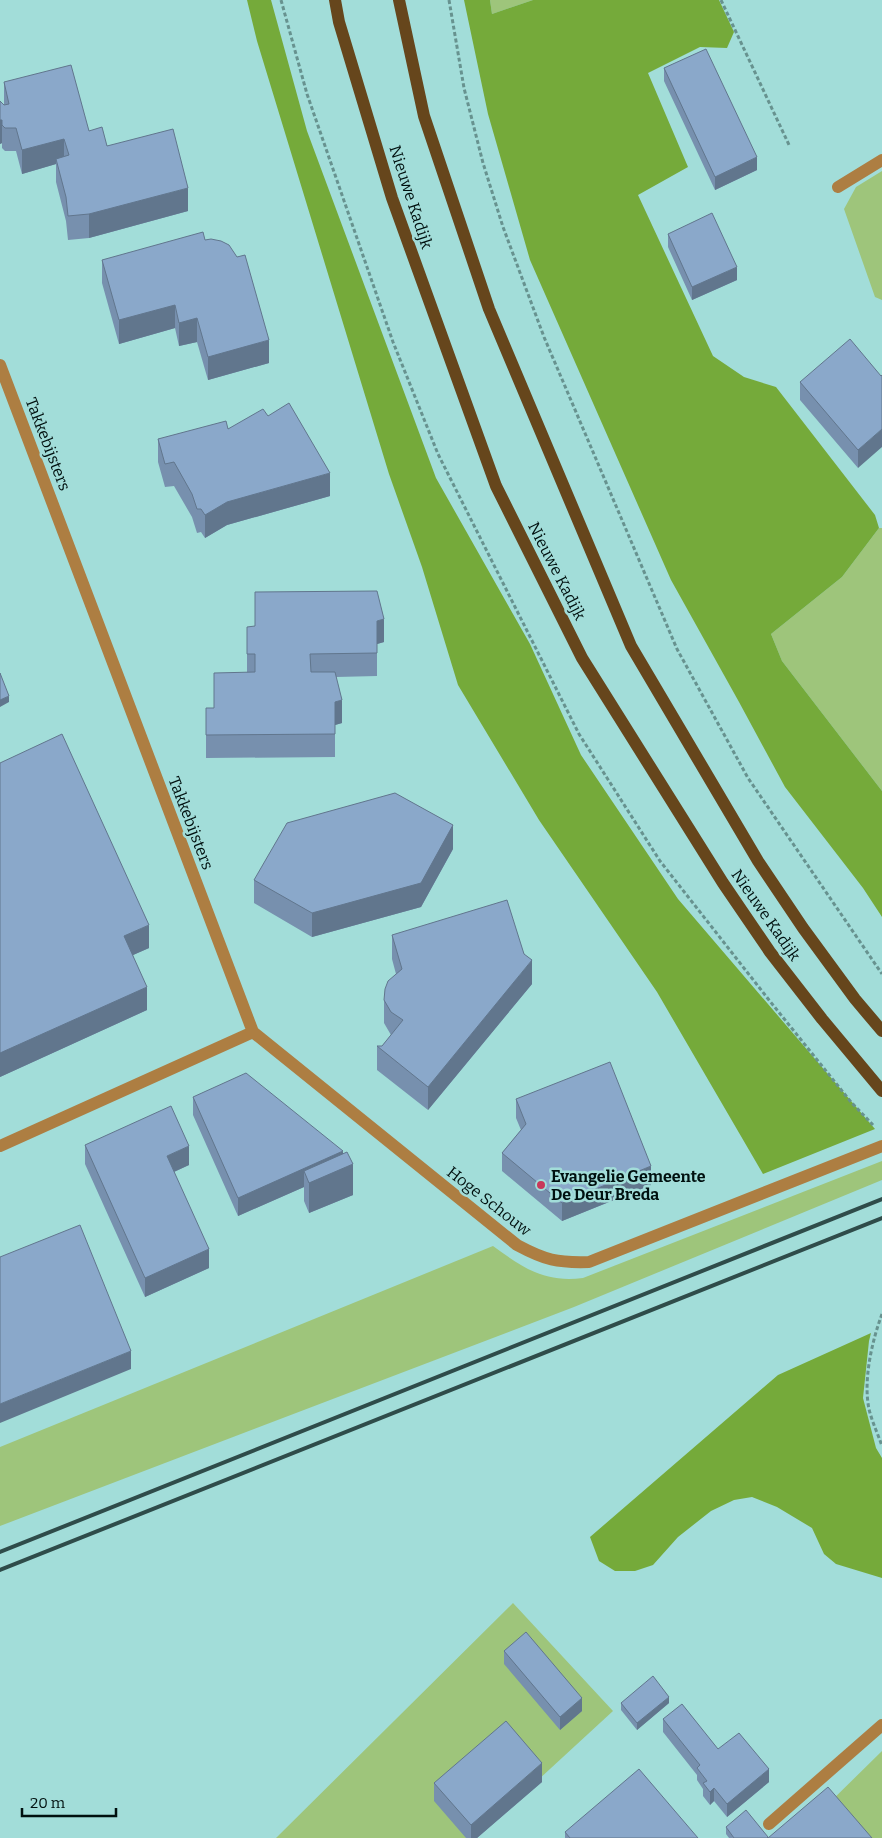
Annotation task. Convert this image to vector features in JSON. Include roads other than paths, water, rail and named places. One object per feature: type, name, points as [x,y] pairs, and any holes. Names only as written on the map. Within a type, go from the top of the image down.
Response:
[{"type":"main road","name":"Nieuwe Kadijk","points":[[335,0],[339,22],[392,198],[496,486],[582,658],[723,883],[782,967],[880,1089]]},
{"type":"main road","name":"Nieuwe Kadijk","points":[[399,0],[424,116],[488,310],[631,646],[758,861],[809,936],[882,1031]]},
{"type":"street","points":[[838,187],[882,160]]},
{"type":"street","name":"Takkebijsters","points":[[0,365],[3,379],[254,1032]]},
{"type":"street","points":[[0,1146],[254,1032]]},
{"type":"street","name":"Hoge Schouw","points":[[254,1032],[517,1246],[539,1257],[565,1263],[589,1262],[882,1146]]},
{"type":"street","points":[[770,1824],[882,1725]]},
{"type":"railway","points":[[0,1552],[882,1199]]},
{"type":"railway","points":[[0,1570],[882,1218]]},
{"type":"place","name":"Evangelie Gemeente De Deur Breda","points":[[541,1185]]}]
